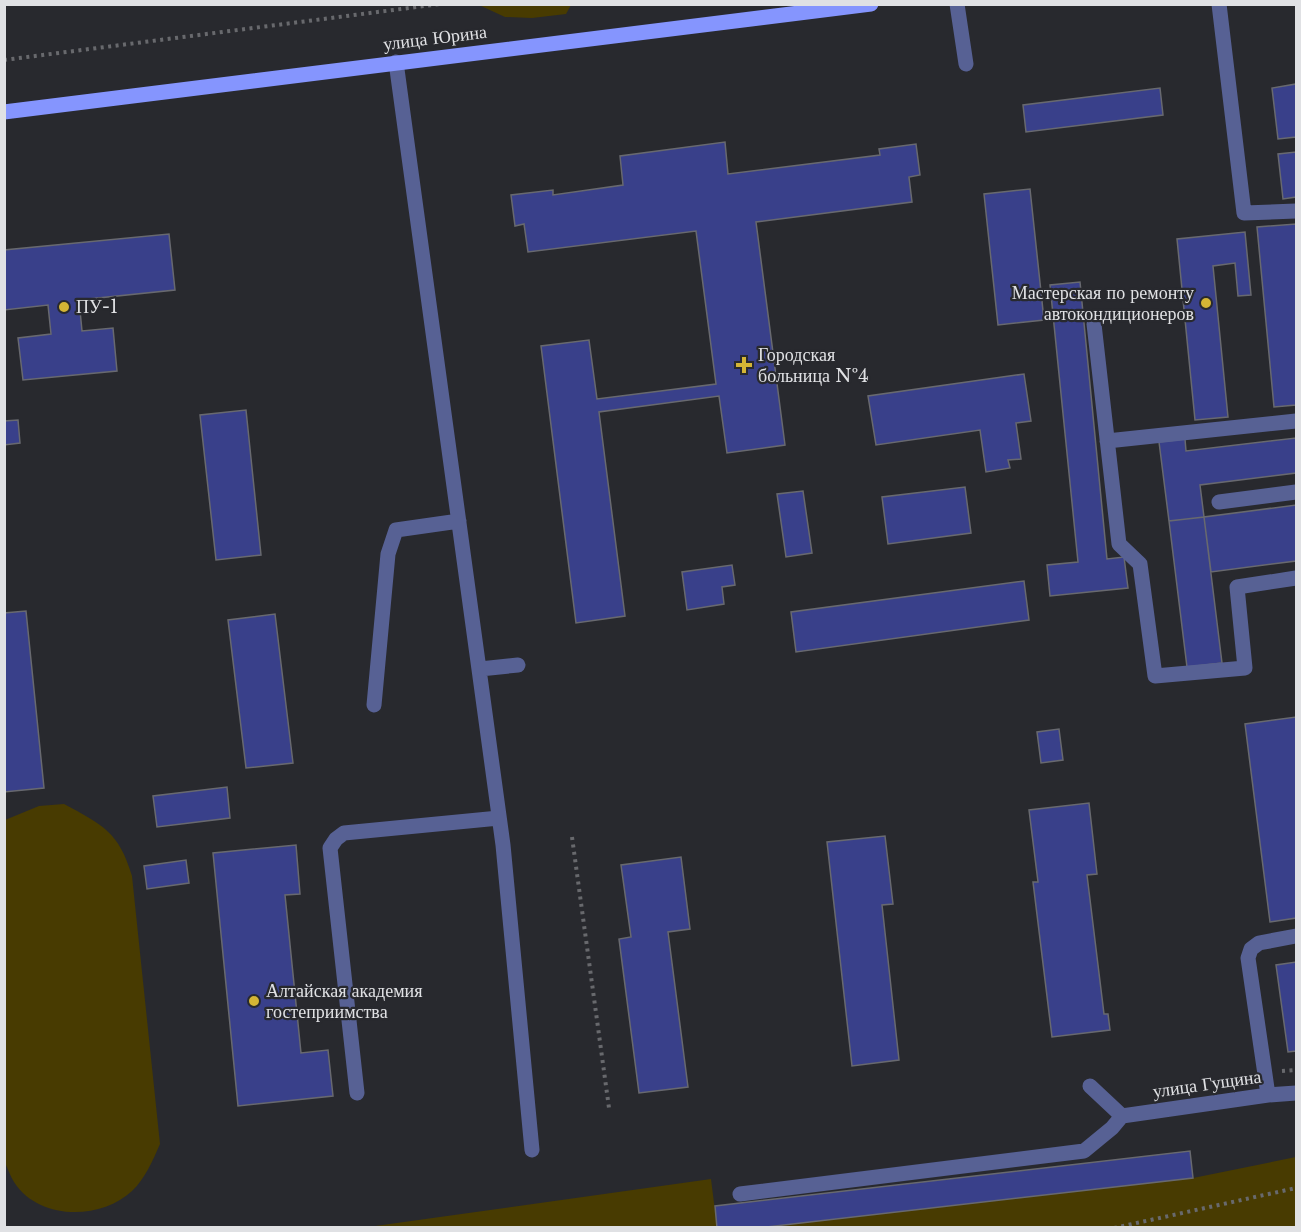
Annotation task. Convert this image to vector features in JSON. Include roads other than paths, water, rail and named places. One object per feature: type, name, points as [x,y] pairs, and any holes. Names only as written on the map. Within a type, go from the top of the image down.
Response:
[{"type":"main road","name":"улица Юрина","points":[[4,112],[870,4]]},
{"type":"street","points":[[957,4],[966,64]]},
{"type":"street","points":[[1219,4],[1244,213],[1296,212]]},
{"type":"street","points":[[396,62],[503,845],[532,1150]]},
{"type":"street","points":[[1094,324],[1119,544],[1140,564],[1155,676],[1245,668],[1237,587],[1296,578]]},
{"type":"street","points":[[1107,441],[1296,421]]},
{"type":"street","points":[[1219,502],[1296,492]]},
{"type":"street","points":[[374,705],[388,555],[396,530],[459,521]]},
{"type":"street","points":[[480,669],[518,665]]},
{"type":"street","points":[[357,1093],[330,848],[344,832],[499,818]]},
{"type":"street","points":[[1268,1095],[1248,958],[1251,949],[1259,943],[1296,936]]},
{"type":"street","points":[[740,1194],[1084,1151],[1112,1128],[1122,1116],[1090,1086]]},
{"type":"street","name":"улица Гущина","points":[[1122,1116],[1268,1095],[1296,1094]]},
{"type":"place","name":"Мастерская по ремонту автокондиционеров","points":[[1206,303]]},
{"type":"place","name":"ПУ-1","points":[[64,307]]},
{"type":"place","name":"Городская больница №4","points":[[744,365]]},
{"type":"place","name":"Алтайская академия гостеприимства","points":[[254,1001]]}]
